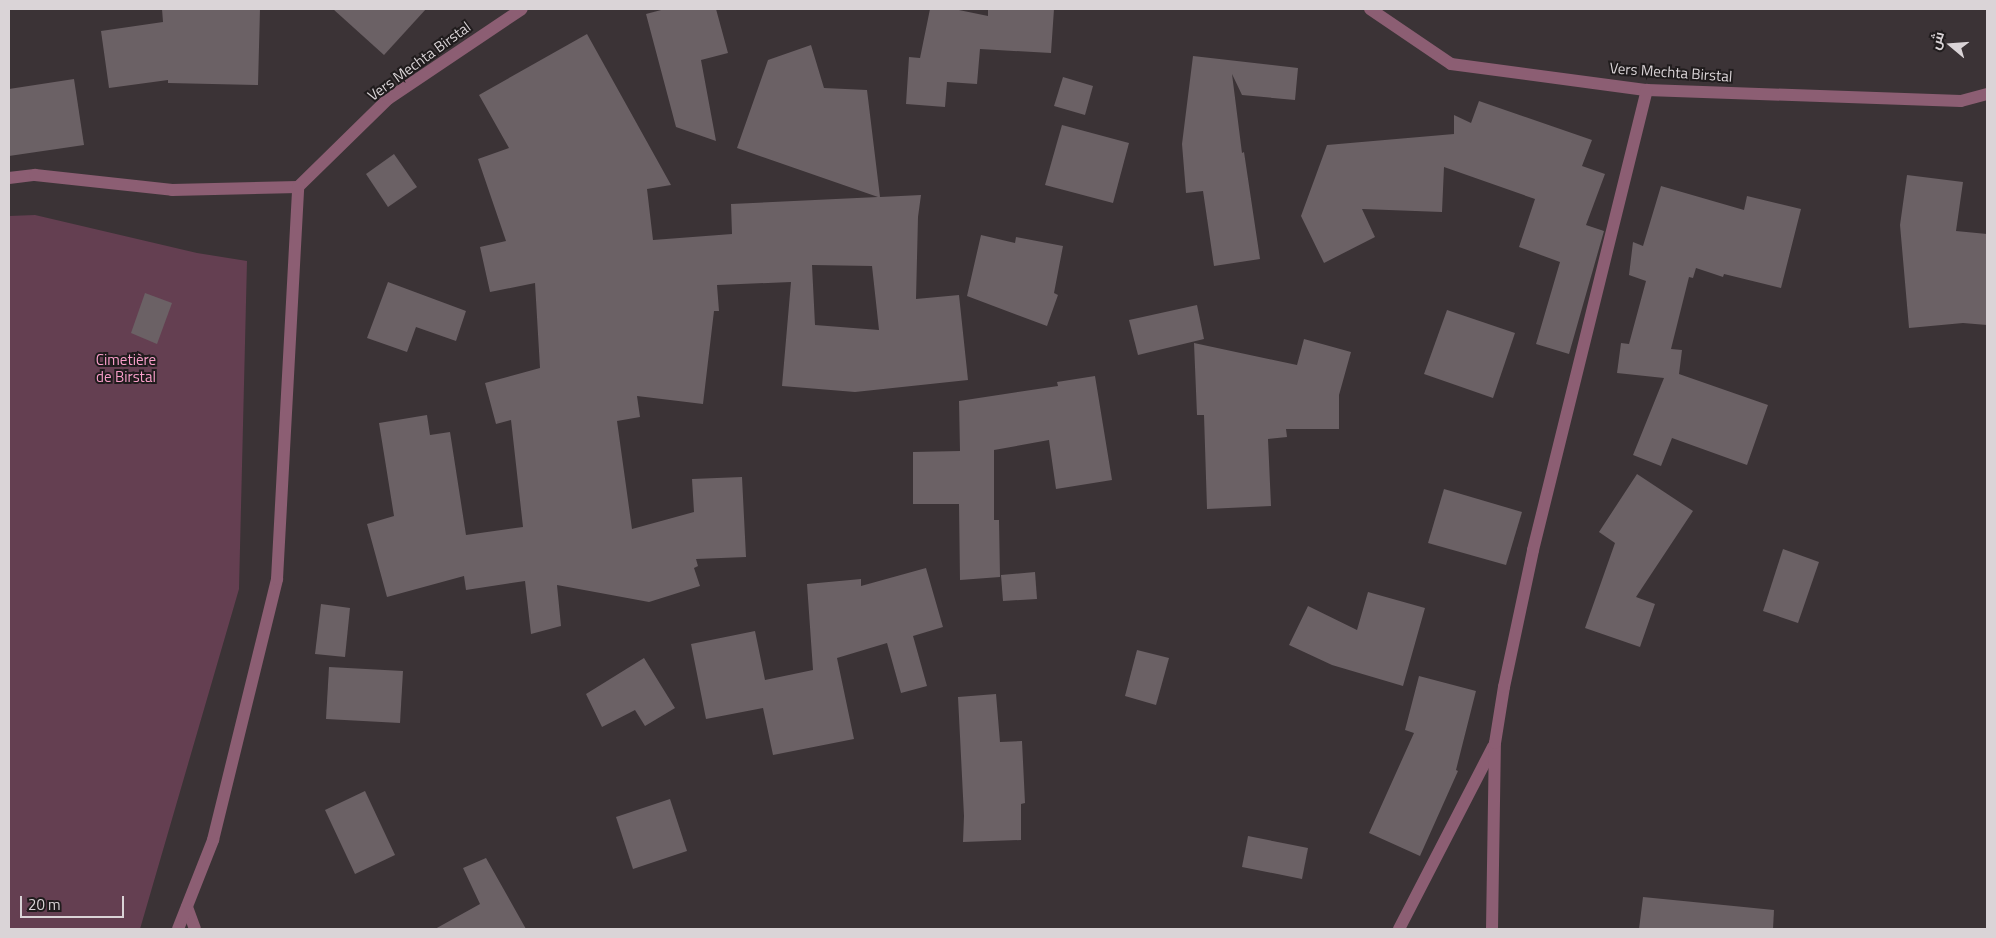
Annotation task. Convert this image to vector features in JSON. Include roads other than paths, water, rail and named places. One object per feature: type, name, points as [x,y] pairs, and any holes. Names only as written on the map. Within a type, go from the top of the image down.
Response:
[{"type":"street","name":"Vers Mechta Birstal","points":[[298,188],[388,100],[522,9]]},
{"type":"street","name":"Vers Mechta Birstal","points":[[1370,9],[1451,64],[1647,90],[1961,101],[1987,94]]},
{"type":"street","points":[[1492,929],[1495,743],[1504,687],[1533,550],[1647,90]]},
{"type":"street","points":[[9,178],[35,175],[172,190],[298,188],[277,579],[213,840],[178,929]]},
{"type":"street","points":[[1399,929],[1495,743]]},
{"type":"street","points":[[187,907],[195,929]]},
{"type":"park label","name":"Cimetière de Birstal","points":[[126,368]]}]
